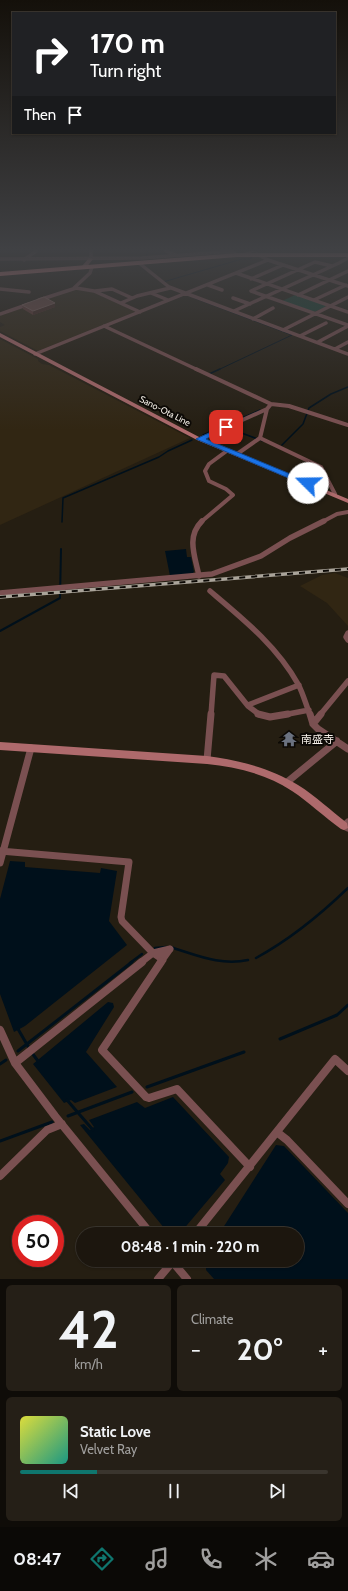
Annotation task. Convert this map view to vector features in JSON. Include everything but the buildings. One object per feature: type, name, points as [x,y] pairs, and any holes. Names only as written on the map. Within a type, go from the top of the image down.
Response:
[{"type":"main road","name":"Sano-Ota Line","points":[[0,335],[200,439],[335,494],[348,501]]},
{"type":"main road","points":[[0,746],[232,763],[286,783],[347,825]]},
{"type":"street","points":[[35,354],[143,311]]},
{"type":"street","points":[[231,311],[348,354]]},
{"type":"street","points":[[253,318],[268,311]]},
{"type":"street","points":[[308,311],[348,326]]},
{"type":"street","points":[[283,330],[320,311]]},
{"type":"street","points":[[300,336],[326,323]]},
{"type":"street","points":[[104,326],[209,374],[270,404],[289,406],[348,425]]},
{"type":"street","points":[[318,342],[348,326]]},
{"type":"street","points":[[335,349],[348,342]]},
{"type":"street","points":[[237,454],[258,439],[267,409],[270,404]]},
{"type":"street","points":[[200,439],[267,409]]},
{"type":"street","points":[[258,439],[321,466],[335,494]]},
{"type":"street","points":[[199,576],[192,544],[194,530],[200,522],[234,495],[231,492],[213,484],[207,478],[205,471],[209,464],[228,450]]},
{"type":"street","points":[[0,593],[212,574],[261,556],[290,538],[337,514],[348,512]]},
{"type":"street","points":[[210,591],[256,630],[289,669],[299,685],[313,724],[348,749]]},
{"type":"street","points":[[348,633],[346,637],[348,640]]},
{"type":"street","points":[[207,760],[214,675],[224,676],[257,714],[265,717],[308,710]]},
{"type":"street","points":[[313,724],[348,681]]},
{"type":"street","points":[[248,705],[299,685]]},
{"type":"street","points":[[286,783],[337,741]]},
{"type":"street","points":[[0,863],[31,748]]},
{"type":"street","points":[[2,851],[129,862],[121,917],[122,921],[153,953]]},
{"type":"street","points":[[14,1063],[153,953],[170,949],[103,1046],[102,1050],[146,1097],[149,1098],[177,1089],[250,1167]]},
{"type":"street","points":[[0,1030],[14,1063],[144,1227]]},
{"type":"street","points":[[201,1227],[278,1133],[335,1059],[348,1071]]},
{"type":"street","points":[[0,1176],[47,1130],[62,1124]]},
{"type":"street","points":[[278,1133],[287,1140],[348,1204]]},
{"type":"street","points":[[158,1279],[168,1267]]},
{"type":"street","points":[[178,1267],[187,1279]]},
{"type":"shaded area","points":[[14,311],[137,311],[38,351],[0,331],[0,327],[5,325],[0,322],[0,316]]},
{"type":"shaded area","points":[[0,339],[38,359],[38,361],[42,364],[49,365],[190,438],[0,525]]},
{"type":"shaded area","points":[[335,573],[348,578],[348,626],[327,603],[300,586],[322,575]]},
{"type":"water","points":[[186,549],[187,557],[191,557],[194,572],[192,574],[170,576],[165,551]]},
{"type":"water","points":[[10,861],[25,862],[25,867],[100,873],[101,868],[117,871],[109,921],[127,945],[25,1026],[14,1032],[0,994],[0,899]]},
{"type":"water","points":[[108,1002],[113,1003],[114,1007],[86,1052],[117,1087],[75,1103],[71,1100],[64,1103],[33,1064]]},
{"type":"water","points":[[173,1097],[229,1157],[228,1163],[220,1174],[225,1180],[185,1227],[163,1227],[80,1125],[84,1124],[90,1130],[94,1127],[89,1120],[137,1102],[145,1108]]},
{"type":"water","points":[[276,1145],[284,1146],[348,1213],[348,1279],[214,1279],[206,1270],[206,1267],[304,1267],[304,1227],[223,1227]]},
{"type":"waterway","points":[[218,370],[292,335],[228,311]]},
{"type":"waterway","points":[[209,374],[220,369]]},
{"type":"waterway","points":[[282,445],[303,424],[309,408],[331,394],[348,387]]},
{"type":"waterway","points":[[203,435],[260,410]]},
{"type":"waterway","points":[[228,428],[263,441]]},
{"type":"waterway","points":[[62,522],[63,498],[159,457],[168,451],[192,440]]},
{"type":"waterway","points":[[0,631],[60,598],[61,549]]},
{"type":"waterway","points":[[256,958],[269,951],[305,926],[348,888]]},
{"type":"waterway","points":[[155,948],[166,947]]},
{"type":"waterway","points":[[170,947],[218,961],[228,962],[248,960]]},
{"type":"waterway","points":[[130,963],[142,954]]},
{"type":"waterway","points":[[27,1044],[132,962]]},
{"type":"waterway","points":[[280,1039],[337,1015],[348,1005]]},
{"type":"waterway","points":[[18,1029],[27,1044]]},
{"type":"waterway","points":[[18,1051],[27,1044]]},
{"type":"waterway","points":[[27,1044],[29,1048]]},
{"type":"waterway","points":[[147,1087],[244,1052]]},
{"type":"waterway","points":[[32,1053],[38,1061]]},
{"type":"waterway","points":[[0,1064],[6,1060]]},
{"type":"waterway","points":[[78,1112],[132,1092]]},
{"type":"waterway","points":[[67,1100],[78,1112]]},
{"type":"waterway","points":[[68,1116],[78,1112]]},
{"type":"waterway","points":[[78,1112],[93,1130]]},
{"type":"waterway","points":[[0,1141],[52,1122]]},
{"type":"railway","points":[[0,597],[348,569]]},
{"type":"place","name":"南盛寺","points":[[289,739]]},
{"type":"route","points":[[226,427],[200,439],[308,483]]}]
